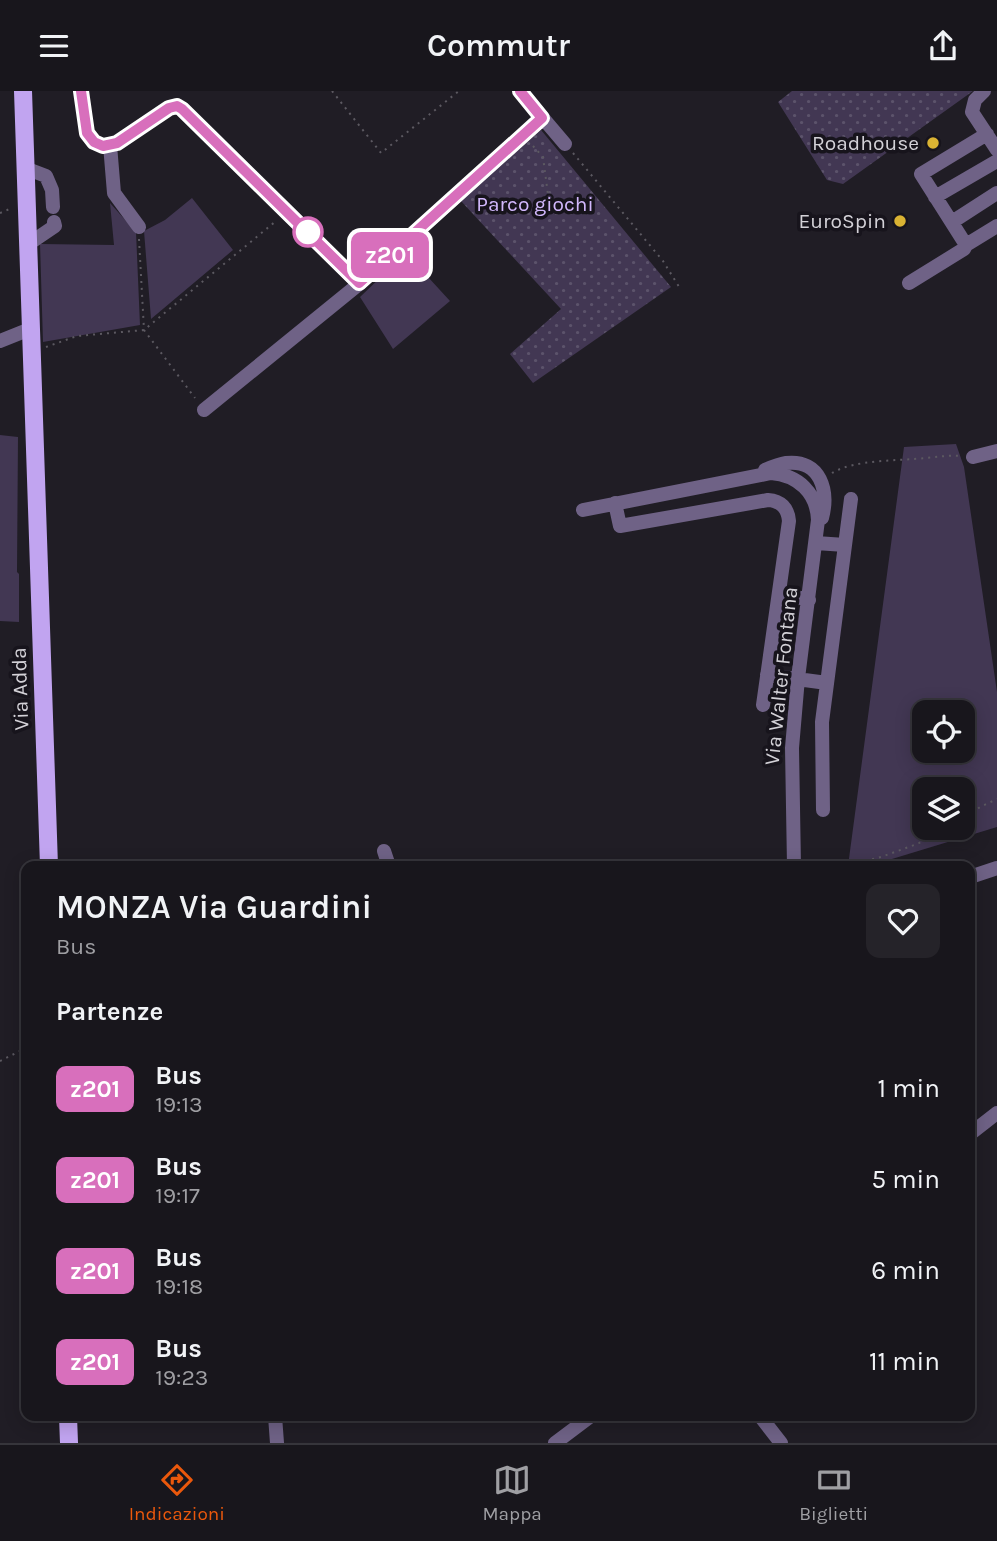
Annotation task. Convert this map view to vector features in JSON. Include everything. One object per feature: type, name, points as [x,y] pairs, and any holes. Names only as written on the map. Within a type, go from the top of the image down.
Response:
[{"type":"main road","name":"Via Adda","points":[[23,91],[50,861]]},
{"type":"main road","points":[[68,1421],[69,1443]]},
{"type":"street","points":[[81,91],[87,133],[99,144],[117,143],[166,110],[180,107],[359,283]]},
{"type":"street","points":[[520,91],[565,143]]},
{"type":"street","points":[[984,91],[977,97],[972,110],[997,149]]},
{"type":"street","points":[[204,410],[359,283],[542,118]]},
{"type":"street","points":[[966,245],[921,174],[987,134]]},
{"type":"street","points":[[110,145],[114,193],[139,226]]},
{"type":"street","points":[[936,197],[997,161]]},
{"type":"street","points":[[25,168],[46,176],[52,190],[55,226],[27,245]]},
{"type":"street","points":[[951,222],[997,193]]},
{"type":"street","points":[[909,283],[964,250],[966,245],[997,226]]},
{"type":"street","points":[[0,341],[30,329]]},
{"type":"street","points":[[973,457],[997,451]]},
{"type":"street","name":"Via Walter Fontana","points":[[750,477],[780,464],[791,463],[807,467],[816,473],[825,492],[817,538]]},
{"type":"street","name":"Via Walter Fontana","points":[[583,510],[768,473],[790,477],[801,483],[811,494],[818,516],[817,538],[797,678],[792,748],[794,861]]},
{"type":"street","points":[[823,810],[822,722],[851,499]]},
{"type":"street","points":[[615,503],[620,526],[768,500],[780,503],[786,509],[789,519],[763,705]]},
{"type":"street","points":[[817,538],[845,545]]},
{"type":"street","points":[[780,593],[809,600]]},
{"type":"street","points":[[767,675],[827,683]]},
{"type":"street","points":[[384,851],[387,861]]},
{"type":"street","points":[[975,875],[997,868]]},
{"type":"street","points":[[975,1130],[997,1113]]},
{"type":"street","points":[[275,1421],[277,1443]]},
{"type":"street","points":[[555,1443],[585,1421]]},
{"type":"street","points":[[764,1421],[781,1443]]},
{"type":"path","points":[[332,91],[381,153],[459,91]]},
{"type":"path","points":[[522,136],[543,157],[550,210]]},
{"type":"path","points":[[565,143],[663,261],[681,290]]},
{"type":"path","points":[[31,350],[77,336],[144,330],[287,212]]},
{"type":"path","points":[[139,226],[144,330],[204,410]]},
{"type":"path","points":[[822,482],[841,468],[888,460],[944,455],[973,457]]},
{"type":"path","points":[[975,811],[997,799]]},
{"type":"path","points":[[865,861],[925,840]]},
{"type":"path","points":[[0,1061],[21,1050]]},
{"type":"green space","points":[[792,91],[973,91],[843,184],[827,180],[778,102]]},
{"type":"green space","name":"Parco giochi","points":[[541,130],[671,287],[533,383],[510,354],[561,309],[461,201]]},
{"type":"green space","points":[[192,198],[233,250],[151,319],[144,231],[165,220]]},
{"type":"green space","points":[[110,203],[136,232],[140,325],[43,342],[40,244],[114,245]]},
{"type":"green space","points":[[406,253],[450,301],[393,349],[360,297]]},
{"type":"green space","points":[[0,435],[18,437],[19,622],[0,621]]},
{"type":"green space","points":[[956,444],[964,467],[997,692],[997,827],[975,834],[975,777],[912,777],[912,840],[954,840],[885,861],[849,861],[904,447]]},
{"type":"bus line","name":"z201","points":[[81,91],[87,133],[94,142],[103,146],[117,143],[169,108],[177,106],[182,109],[359,283],[542,118],[520,91]]},
{"type":"place","name":"Roadhouse","points":[[933,143]]},
{"type":"place","name":"EuroSpin","points":[[900,221]]}]
